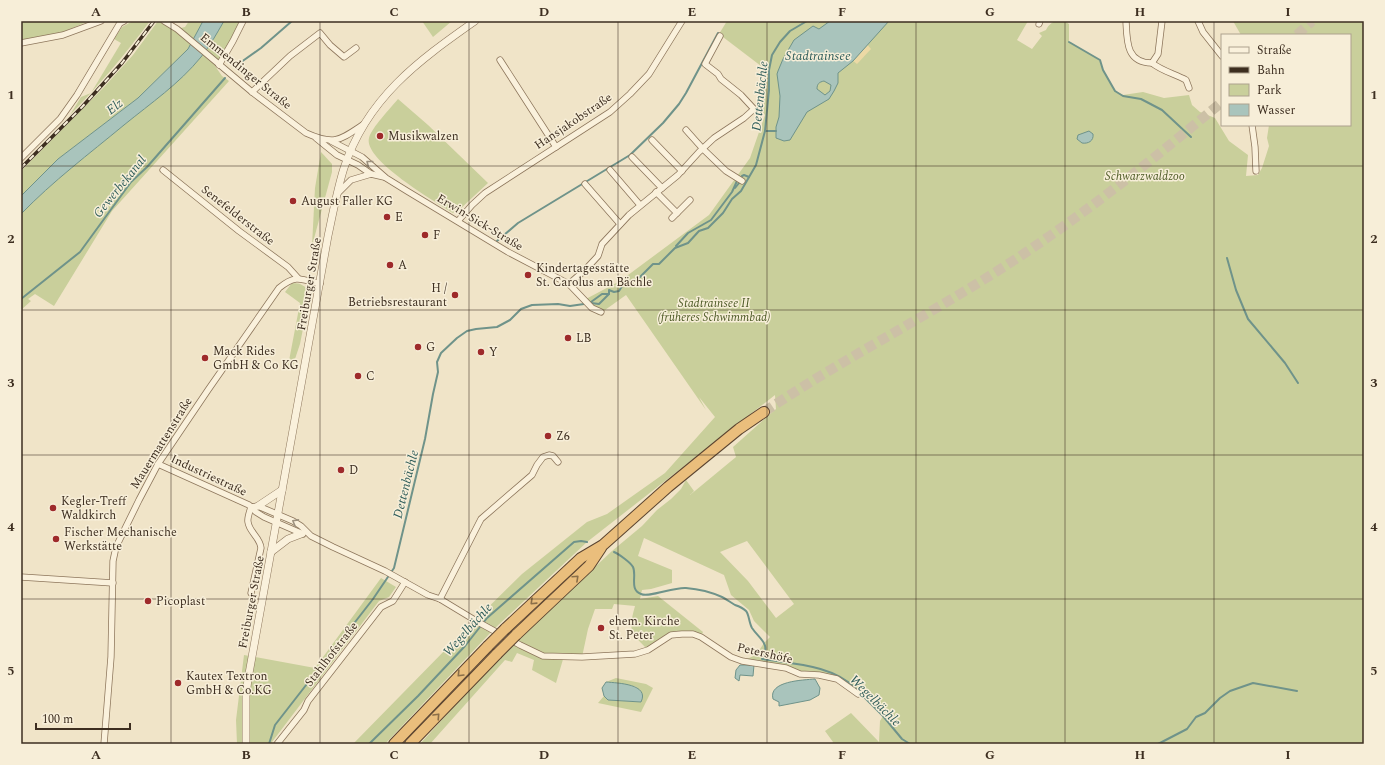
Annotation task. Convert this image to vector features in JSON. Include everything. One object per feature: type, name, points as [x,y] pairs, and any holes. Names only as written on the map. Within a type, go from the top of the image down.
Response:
[{"type":"highway","points":[[394,744],[505,629],[581,558],[603,545],[668,487],[739,429],[764,412]]},
{"type":"highway","points":[[410,744],[516,635],[588,566],[603,545]]},
{"type":"street","points":[[21,43],[63,35],[101,21]]},
{"type":"street","points":[[21,158],[60,119],[76,96],[122,22],[113,21]]},
{"type":"street","name":"Emmendinger Straße","points":[[164,21],[169,23],[252,92],[306,133],[331,141],[351,151]]},
{"type":"street","points":[[219,65],[243,21]]},
{"type":"street","name":"Freiburger Straße","points":[[246,744],[246,696],[248,679],[337,193],[347,160],[365,124],[382,98],[430,53],[475,21]]},
{"type":"street","name":"Hansjakobstraße","points":[[458,221],[485,193],[610,112],[649,74],[682,21]]},
{"type":"street","points":[[1126,21],[1128,43],[1134,58],[1144,63],[1152,63],[1158,68],[1186,80],[1189,88]]},
{"type":"street","points":[[1152,63],[1158,54],[1162,21]]},
{"type":"street","points":[[1198,21],[1203,32],[1221,55]]},
{"type":"street","points":[[252,92],[290,56],[320,33],[330,45],[344,56],[356,48]]},
{"type":"street","points":[[569,284],[598,256],[602,244],[640,205],[682,171],[714,138],[744,118],[754,109],[741,95],[705,64],[720,36]]},
{"type":"street","points":[[500,60],[556,147]]},
{"type":"street","points":[[331,141],[344,137],[365,124]]},
{"type":"street","points":[[1252,126],[1256,171]]},
{"type":"street","points":[[686,130],[726,171],[742,181]]},
{"type":"street","name":"Emmendinger Straße","points":[[315,137],[337,156],[347,160]]},
{"type":"street","points":[[652,140],[682,171]]},
{"type":"street","name":"Erwin-Sick-Straße","points":[[351,151],[367,161],[386,178],[488,240],[569,284],[592,308],[601,312]]},
{"type":"street","points":[[632,157],[677,213]]},
{"type":"street","name":"Erwin-Sick-Straße","points":[[347,160],[372,174],[386,178]]},
{"type":"street","name":"Senefelderstraße","points":[[163,170],[239,232],[288,267],[298,278]]},
{"type":"street","points":[[610,170],[640,205]]},
{"type":"street","points":[[337,193],[351,180],[372,174]]},
{"type":"street","points":[[585,184],[620,224]]},
{"type":"street","points":[[672,218],[690,200]]},
{"type":"street","points":[[298,278],[320,284]]},
{"type":"street","name":"Mauermattenstraße","points":[[104,744],[111,657],[113,560],[116,547],[138,500],[158,464],[209,388],[279,288],[291,280],[298,278]]},
{"type":"street","points":[[278,514],[301,526],[309,534],[333,547],[385,571],[428,595],[440,599],[481,519],[532,475],[536,465],[543,457],[549,455],[553,456],[558,462]]},
{"type":"street","name":"Industriestraße","points":[[158,464],[255,506],[278,514]]},
{"type":"street","points":[[255,506],[282,490]]},
{"type":"street","name":"Industriestraße","points":[[255,506],[256,512],[276,523]]},
{"type":"street","name":"Industriestraße","points":[[251,593],[260,548],[260,542],[250,529],[248,522],[255,506]]},
{"type":"street","points":[[276,523],[301,534]]},
{"type":"street","points":[[272,552],[288,539],[301,534],[309,534]]},
{"type":"street","points":[[21,577],[113,583]]},
{"type":"street","name":"Stahlhofstraße","points":[[277,744],[304,710],[308,701],[381,607],[393,601],[405,582]]},
{"type":"street","name":"Petershöfe","points":[[440,599],[478,622],[543,656],[582,657],[635,654],[648,650],[671,635],[693,634],[701,637],[731,657],[742,661],[786,668],[800,674],[819,675],[837,679],[858,694]]},
{"type":"green space","points":[[1059,20],[1069,24],[1069,42],[1100,60],[1103,70],[1115,91],[1123,95],[1143,92],[1164,98],[1189,95],[1192,105],[1200,112],[1215,118],[1229,141],[1248,155],[1246,176],[1258,175],[1262,168],[1269,146],[1267,138],[1269,126],[1351,126],[1351,34],[1240,34],[1233,21],[1364,21],[1364,744],[832,744],[833,742],[825,731],[851,713],[879,742],[880,721],[883,716],[861,695],[841,681],[742,661],[756,655],[770,637],[754,621],[749,610],[731,595],[724,575],[644,538],[638,556],[672,570],[672,583],[642,590],[640,599],[658,596],[703,632],[701,637],[671,635],[648,650],[637,639],[632,631],[631,626],[635,606],[614,604],[612,609],[595,609],[588,629],[582,657],[564,656],[556,683],[532,670],[534,660],[517,653],[512,662],[505,660],[430,744],[420,744],[499,657],[612,551],[671,499],[681,489],[686,480],[694,491],[690,495],[736,457],[733,447],[776,409],[775,395],[587,542],[493,630],[385,744],[353,744],[522,574],[587,522],[607,514],[665,473],[715,417],[699,397],[706,410],[626,295],[598,315],[584,300],[620,281],[709,215],[750,158],[765,115],[756,104],[760,97],[761,66],[719,34],[727,21],[1028,21],[1017,40],[1032,49],[1042,36],[1039,33],[1046,30],[1053,22]],"holes":[[[747,541],[794,604],[776,618],[748,581],[720,552]]]},
{"type":"green space","points":[[21,21],[89,21],[58,34],[21,40]]},
{"type":"green space","points":[[133,21],[150,21],[121,58],[92,92],[121,43],[114,39],[122,27]]},
{"type":"green space","points":[[158,21],[164,21],[177,29],[185,27],[189,21],[203,21],[188,49],[138,98],[58,159],[21,196],[21,171],[105,86],[133,55]]},
{"type":"green space","points":[[224,21],[243,21],[219,65],[215,66],[222,76],[229,81],[112,211],[54,306],[35,294],[28,299],[31,301],[21,310],[21,214],[58,179],[183,76],[204,53]]},
{"type":"green space","points":[[422,21],[452,21],[433,37]]},
{"type":"green space","points":[[91,93],[81,103],[70,115],[81,97]]},
{"type":"green space","points":[[398,99],[428,125],[488,183],[459,210],[453,213],[402,180],[377,157],[370,147],[369,138],[377,123]]},
{"type":"green space","points":[[321,152],[332,164],[332,172],[312,246],[315,188]]},
{"type":"green space","points":[[292,283],[303,285],[310,293],[300,344],[292,368],[288,366],[300,303],[285,292]]},
{"type":"green space","points":[[381,578],[396,587],[389,597],[379,601],[272,744],[237,744],[236,720],[244,655],[315,668]]},
{"type":"green space","points":[[616,678],[646,684],[653,688],[641,712],[598,703],[604,696],[608,700],[641,702],[637,687],[606,682]]},
{"type":"sand","points":[[866,43],[871,49],[857,64],[852,60]]},
{"type":"water","points":[[203,21],[224,21],[201,57],[192,67],[164,93],[58,179],[21,214],[21,196],[58,159],[138,98],[188,49]]},
{"type":"water","name":"Stadtrainsee","points":[[830,21],[889,21],[853,61],[838,73],[838,83],[829,99],[807,112],[790,140],[784,141],[776,138],[780,96],[777,74],[783,59],[794,40],[813,26],[819,29]],"holes":[[[822,81],[831,85],[830,91],[825,95],[817,89],[818,85]]]},
{"type":"water","points":[[1089,131],[1093,134],[1093,138],[1090,142],[1082,143],[1077,139],[1078,135]]},
{"type":"water","points":[[740,665],[754,665],[753,676],[740,675],[739,681],[735,678],[736,670]]},
{"type":"water","points":[[815,679],[820,688],[819,695],[810,700],[779,706],[779,702],[773,699],[773,693],[776,688],[781,685],[795,681]]},
{"type":"water","points":[[606,682],[625,684],[637,688],[641,691],[643,696],[641,702],[608,700],[604,696],[602,688]]},
{"type":"waterway","name":"Gewerbekanal","points":[[237,65],[261,48],[292,21]]},
{"type":"waterway","name":"Dettenbächle","points":[[269,744],[275,725],[373,599],[394,568],[425,439],[438,372],[437,362],[441,353],[467,331],[497,327],[510,320],[521,309],[532,305],[558,304],[570,306],[591,303],[599,304],[609,294],[609,290],[614,292],[619,291],[624,283],[637,280],[653,264],[659,264],[675,248],[688,243],[699,231],[708,228],[723,213],[732,199],[741,191],[756,165],[765,131],[769,90],[769,70],[772,55],[780,42],[790,31],[807,21]]},
{"type":"waterway","points":[[497,241],[518,223],[630,155],[663,123],[679,104],[718,33]]},
{"type":"waterway","points":[[1069,42],[1100,60],[1103,70],[1115,91],[1123,96],[1141,99],[1162,110],[1191,137]]},
{"type":"waterway","name":"Gewerbekanal","points":[[21,299],[80,252],[131,182],[147,167],[225,78]]},
{"type":"waterway","points":[[765,131],[776,131]]},
{"type":"waterway","name":"Dettenbächle","points":[[742,176],[744,175],[749,177]]},
{"type":"waterway","name":"Dettenbächle","points":[[676,246],[688,233],[711,220],[732,192],[737,181]]},
{"type":"waterway","points":[[735,188],[739,183]]},
{"type":"waterway","points":[[1227,258],[1236,290],[1248,319],[1285,363],[1298,383]]},
{"type":"waterway","name":"Dettenbächle","points":[[591,302],[602,294],[609,294]]},
{"type":"waterway","name":"Wegelbächle","points":[[369,744],[418,696],[465,646],[487,618],[574,542],[587,542]]},
{"type":"waterway","name":"Wegelbächle","points":[[614,552],[625,559],[633,567],[634,586],[637,592],[650,595],[686,588],[704,591],[722,597],[747,612],[752,628],[765,645],[762,659],[799,664],[824,670],[847,681],[856,689]]},
{"type":"waterway","points":[[1158,744],[1187,729],[1196,717],[1205,713],[1220,698],[1230,691],[1253,683],[1297,691]]},
{"type":"waterway","name":"Wegelbächle","points":[[859,692],[883,716],[902,739],[910,744]]},
{"type":"tunnel","points":[[1298,34],[1312,21]]},
{"type":"tunnel","points":[[764,412],[793,393],[973,286],[1031,249],[1115,188],[1221,103]]},
{"type":"railway","points":[[21,168],[82,107],[122,63],[154,21]]},
{"type":"place","name":"Musikwalzen","points":[[380,136]]},
{"type":"place","name":"August Faller KG","points":[[293,201]]},
{"type":"place","name":"E","points":[[387,217]]},
{"type":"place","name":"F","points":[[425,235]]},
{"type":"place","name":"A","points":[[390,265]]},
{"type":"place","name":"Kindertagesstätte St. Carolus am Bächle","points":[[528,275]]},
{"type":"place","name":"H / Betriebsrestaurant","points":[[455,295]]},
{"type":"place","name":"LB","points":[[568,338]]},
{"type":"place","name":"G","points":[[418,347]]},
{"type":"place","name":"Y","points":[[481,352]]},
{"type":"place","name":"Mack Rides GmbH & Co KG","points":[[205,358]]},
{"type":"place","name":"C","points":[[358,376]]},
{"type":"place","name":"Z6","points":[[548,436]]},
{"type":"place","name":"D","points":[[341,470]]},
{"type":"place","name":"Kegler-Treff Waldkirch","points":[[53,508]]},
{"type":"place","name":"Fischer Mechanische Werkstätte","points":[[56,539]]},
{"type":"place","name":"Picoplast","points":[[148,601]]},
{"type":"place","name":"ehem. Kirche St. Peter","points":[[601,628]]},
{"type":"place","name":"Kautex Textron GmbH & Co.KG","points":[[178,683]]},
{"type":"water label","name":"Elz","points":[[114,106]]},
{"type":"park label","name":"Schwarzwaldzoo","points":[[1145,176]]},
{"type":"park label","name":"Stadtrainsee II (früheres Schwimmbad)","points":[[714,310]]}]
